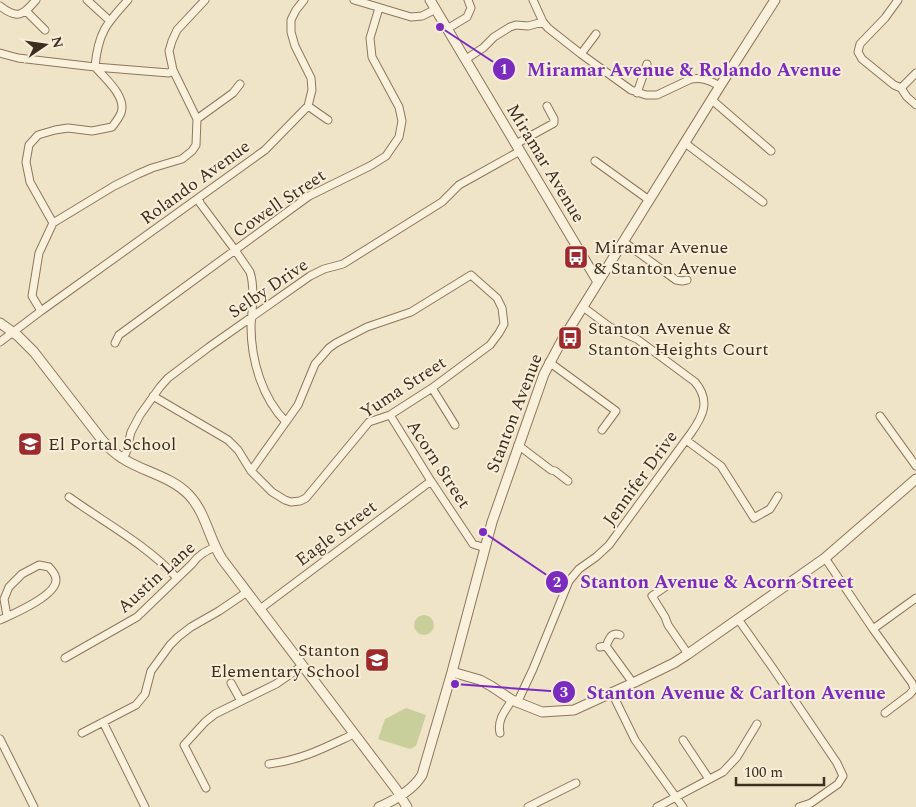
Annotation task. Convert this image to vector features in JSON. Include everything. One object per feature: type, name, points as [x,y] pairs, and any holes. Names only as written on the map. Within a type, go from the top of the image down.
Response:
[{"type":"street","points":[[0,6],[8,13],[23,14],[36,0]]},
{"type":"street","points":[[87,0],[110,21]]},
{"type":"street","points":[[53,223],[30,182],[26,162],[29,145],[38,135],[55,130],[68,128],[92,131],[112,127],[122,112],[120,98],[110,83],[95,67],[96,50],[105,28],[128,0]]},
{"type":"street","points":[[41,311],[32,296],[39,253],[53,223],[114,186],[138,174],[182,159],[196,145],[197,119],[174,70],[169,51],[177,30],[205,0]]},
{"type":"street","points":[[304,0],[291,20],[291,32],[295,46],[311,78],[312,90],[308,106],[328,120]]},
{"type":"street","points":[[354,0],[411,17],[422,16],[435,4]]},
{"type":"street","name":"Miramar Avenue","points":[[430,0],[435,4],[447,29],[598,282]]},
{"type":"street","points":[[447,29],[467,17],[471,8],[468,0]]},
{"type":"street","points":[[533,0],[542,22],[580,54],[637,93],[651,96],[657,95],[697,78],[706,79],[720,86]]},
{"type":"street","name":"Stanton Avenue","points":[[379,807],[394,800],[418,782],[422,775],[492,522],[549,362],[775,0]]},
{"type":"street","points":[[898,0],[885,18],[860,44],[858,52],[862,59],[901,88],[907,97],[916,104]]},
{"type":"street","name":"Cowell Street","points":[[115,343],[119,335],[309,196],[386,156],[399,137],[402,121],[399,107],[372,57],[370,38],[379,8]]},
{"type":"street","points":[[26,12],[45,30]]},
{"type":"street","points":[[466,59],[510,27],[528,26],[542,22]]},
{"type":"street","points":[[580,54],[596,34]]},
{"type":"street","points":[[0,53],[18,58],[95,67],[169,72],[174,70]]},
{"type":"street","points":[[637,93],[647,64]]},
{"type":"street","points":[[901,88],[916,73]]},
{"type":"street","points":[[197,119],[233,93],[240,84]]},
{"type":"street","points":[[712,100],[770,151]]},
{"type":"street","name":"Rolando Avenue","points":[[0,342],[265,150],[308,106]]},
{"type":"street","name":"Selby Drive","points":[[122,458],[126,452],[135,424],[152,396],[168,378],[316,272],[343,264],[442,202],[459,185],[554,123],[554,119],[547,106]]},
{"type":"street","points":[[685,143],[763,202]]},
{"type":"street","points":[[595,161],[649,200]]},
{"type":"street","points":[[152,396],[228,440],[238,450],[251,471],[286,422],[268,396],[257,370],[252,336],[251,276],[236,250],[200,203],[199,198]]},
{"type":"street","points":[[624,242],[676,280],[687,280]]},
{"type":"street","name":"Yuma Street","points":[[251,471],[272,492],[285,500],[300,502],[306,498],[369,422],[390,415],[432,388],[490,345],[504,324],[502,308],[497,298],[471,275],[411,312],[367,327],[336,343],[315,364],[298,405],[286,422]]},
{"type":"street","name":"Jennifer Drive","points":[[500,733],[500,720],[530,676],[569,581],[579,569],[609,545],[686,440],[704,412],[704,399],[699,386],[691,379],[637,339],[610,328],[582,307]]},
{"type":"street","points":[[0,323],[14,332],[34,352],[102,440],[122,458],[166,479],[188,494],[199,508],[222,560],[400,795],[407,807]]},
{"type":"street","points":[[549,362],[616,411],[602,430]]},
{"type":"street","points":[[432,388],[455,424]]},
{"type":"street","name":"Acorn Street","points":[[390,415],[473,544],[485,548]]},
{"type":"street","points":[[880,416],[916,466]]},
{"type":"street","points":[[686,440],[721,466],[754,518],[770,509],[778,496]]},
{"type":"street","points":[[518,445],[568,481]]},
{"type":"street","points":[[452,672],[480,680],[514,702],[542,712],[574,710],[633,684],[688,654],[825,558],[916,479]]},
{"type":"street","name":"Eagle Street","points":[[260,609],[431,481]]},
{"type":"street","points":[[69,497],[148,551],[177,578]]},
{"type":"street","name":"Austin Lane","points":[[65,658],[137,617],[199,555],[215,547]]},
{"type":"street","points":[[825,558],[912,683],[914,689],[910,694],[885,712]]},
{"type":"street","points":[[0,620],[26,608],[53,588],[56,581],[55,573],[49,567],[39,565],[22,574],[9,586],[4,599],[7,616]]},
{"type":"street","points":[[665,587],[652,596],[665,616],[668,625],[688,654]]},
{"type":"street","points":[[82,733],[132,708],[145,694],[151,671],[178,637],[247,592]]},
{"type":"street","points":[[873,629],[916,598]]},
{"type":"street","points":[[738,619],[844,776],[838,784],[811,802],[799,807]]},
{"type":"street","points":[[620,635],[613,634],[603,647],[633,684]]},
{"type":"street","points":[[206,788],[184,745],[210,717],[276,684],[302,666]]},
{"type":"street","points":[[231,683],[241,702]]},
{"type":"street","points":[[612,693],[635,740],[683,807]]},
{"type":"street","points":[[103,722],[145,807]]},
{"type":"street","points":[[657,807],[722,772],[737,757],[757,724]]},
{"type":"street","points":[[269,764],[300,758],[354,734]]},
{"type":"street","points":[[0,739],[34,807]]},
{"type":"street","points":[[683,740],[709,779]]},
{"type":"street","points":[[528,807],[576,783]]},
{"type":"green space","points":[[424,615],[431,618],[434,625],[431,632],[424,635],[417,632],[414,625],[417,618]]},
{"type":"green space","points":[[406,708],[426,715],[416,746],[410,749],[378,739],[385,719]]},
{"type":"place","name":"Miramar Avenue & Rolando Avenue","points":[[440,27]]},
{"type":"place","name":"Miramar Avenue & Stanton Avenue","points":[[576,257]]},
{"type":"place","name":"Stanton Avenue & Stanton Heights Court","points":[[570,338]]},
{"type":"place","name":"El Portal School","points":[[30,444]]},
{"type":"place","name":"Stanton Avenue & Acorn Street","points":[[483,532]]},
{"type":"place","name":"Stanton Elementary School","points":[[377,660]]},
{"type":"place","name":"Stanton Avenue & Carlton Avenue","points":[[455,684]]}]
